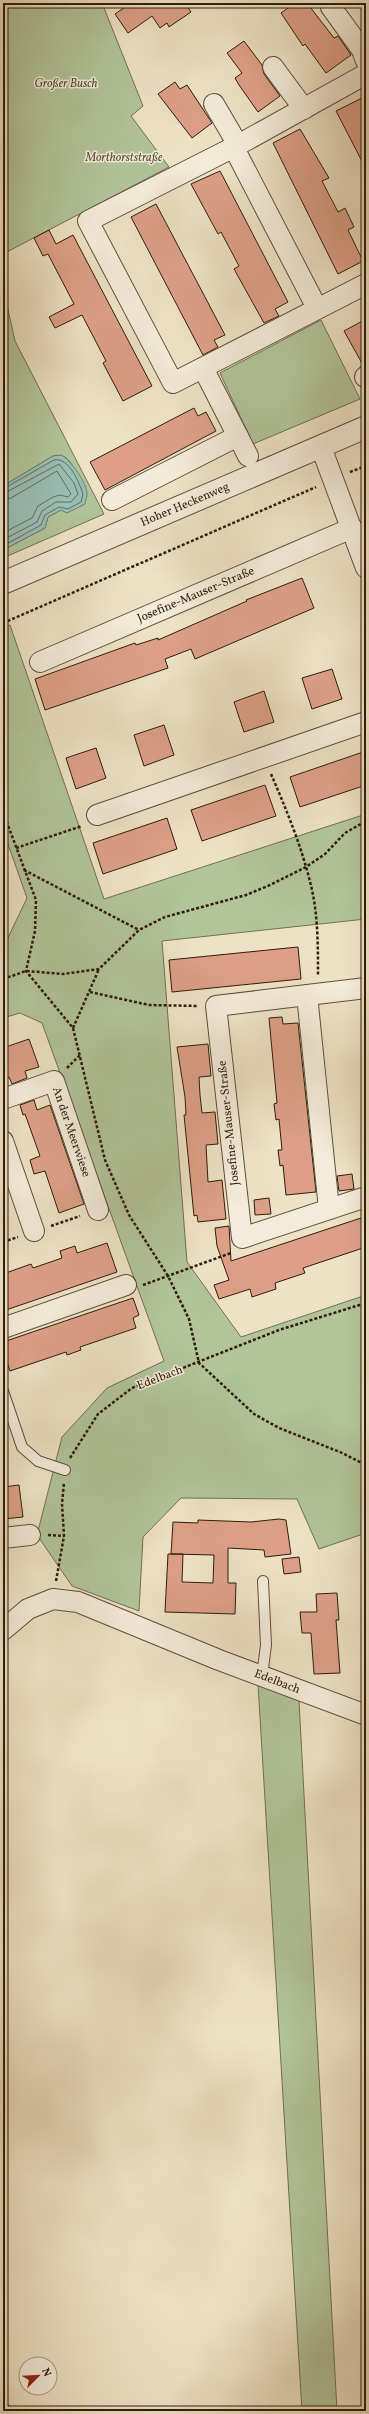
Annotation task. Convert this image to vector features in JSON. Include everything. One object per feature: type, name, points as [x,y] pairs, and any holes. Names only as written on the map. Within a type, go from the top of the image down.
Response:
[{"type":"street","points":[[331,7],[362,50],[366,61]]},
{"type":"street","points":[[273,67],[304,109]]},
{"type":"street","points":[[366,74],[236,146],[88,221],[173,383],[366,284]]},
{"type":"street","points":[[214,104],[317,308]]},
{"type":"street","points":[[203,368],[248,456]]},
{"type":"street","name":"Hoher Heckenweg","points":[[3,583],[366,427]]},
{"type":"street","points":[[112,500],[238,436]]},
{"type":"street","points":[[321,447],[366,568]]},
{"type":"street","name":"Josefine-Mauser-Straße","points":[[40,662],[352,528]]},
{"type":"street","points":[[96,815],[366,722]]},
{"type":"street","points":[[216,1006],[366,988]]},
{"type":"street","points":[[312,995],[329,1209]]},
{"type":"street","name":"Josefine-Mauser-Straße","points":[[216,1006],[242,1238]]},
{"type":"street","name":"An der Meerwiese","points":[[3,1099],[54,1081],[98,1210]]},
{"type":"street","points":[[3,1141],[34,1231]]},
{"type":"street","points":[[242,1238],[366,1197]]},
{"type":"street","points":[[3,1328],[126,1285]]},
{"type":"street","points":[[3,1538],[30,1535]]},
{"type":"street","name":"Edelbach","points":[[3,1630],[28,1609],[53,1599],[78,1602],[262,1676],[366,1715]]},
{"type":"lane","points":[[3,1391],[22,1447],[38,1461],[65,1470]]},
{"type":"lane","points":[[262,1676],[266,1645],[263,1581]]},
{"type":"path","points":[[3,355],[6,426],[3,431]]},
{"type":"path","points":[[3,623],[366,466]]},
{"type":"path","points":[[265,758],[306,867],[312,891],[318,940],[312,995]]},
{"type":"path","points":[[3,812],[36,900],[35,931],[26,972]]},
{"type":"path","points":[[16,848],[87,824],[96,815]]},
{"type":"path","points":[[73,1028],[90,992],[98,969],[139,930],[165,917],[246,895],[306,867],[325,854],[345,833],[366,821]]},
{"type":"path","points":[[24,870],[139,930]]},
{"type":"path","points":[[3,979],[26,972],[63,974],[98,969]]},
{"type":"path","points":[[26,972],[73,1028],[105,1160],[129,1215],[168,1276],[189,1319],[199,1363],[254,1414],[279,1428],[340,1452],[366,1465]]},
{"type":"path","points":[[90,992],[149,1005],[216,1006]]},
{"type":"path","points":[[126,1285],[132,1288],[238,1250],[242,1238]]},
{"type":"path","name":"Edelbach","points":[[53,1599],[64,1536],[62,1504],[65,1470],[74,1449],[98,1414],[132,1388],[199,1363],[279,1330],[366,1303]]},
{"type":"path","points":[[3,2403],[17,2411]]},
{"type":"green space","name":"Großer Busch","points":[[3,3],[102,3],[143,106],[131,116],[169,167],[3,254]]},
{"type":"green space","points":[[3,287],[15,341],[104,514],[3,558],[3,550],[45,528],[48,517],[61,510],[72,465],[64,457],[59,455],[53,456],[3,486]]},
{"type":"green space","points":[[321,320],[360,399],[253,444],[220,373]]},
{"type":"green space","points":[[10,625],[104,899],[366,814],[366,919],[162,941],[187,1262],[241,1337],[366,1295],[366,1533],[319,1549],[297,1499],[181,1498],[143,1537],[139,1611],[72,1586],[37,1535],[62,1437],[107,1388],[164,1361],[42,1023],[20,1013],[3,1018],[3,948],[27,898],[3,830],[3,627]]},
{"type":"green space","points":[[258,1684],[299,1701],[337,2411],[302,2411]]},
{"type":"water","points":[[61,455],[69,461],[85,485],[87,495],[85,504],[67,513],[61,510],[48,517],[45,528],[3,550],[3,486],[53,456]]},
{"type":"building","points":[[131,3],[185,3],[191,12],[169,27],[167,23],[160,28],[152,16],[128,33],[115,14]]},
{"type":"building","points":[[295,3],[307,3],[334,38],[338,36],[351,55],[326,73],[305,44],[303,46],[281,13]]},
{"type":"building","points":[[244,41],[262,65],[264,74],[280,96],[258,112],[235,78],[242,73],[227,53]]},
{"type":"building","points":[[175,82],[180,89],[187,85],[212,123],[192,138],[158,94]]},
{"type":"building","points":[[362,98],[366,106],[366,169],[336,111]]},
{"type":"building","points":[[300,129],[329,178],[322,181],[338,212],[345,208],[354,227],[348,230],[363,261],[338,274],[273,143]]},
{"type":"building","points":[[220,171],[288,302],[275,309],[279,316],[264,323],[234,269],[239,266],[221,232],[218,234],[191,184]]},
{"type":"building","points":[[156,204],[225,335],[214,340],[218,347],[203,355],[131,217]]},
{"type":"building","points":[[49,230],[56,244],[73,235],[152,386],[123,401],[103,363],[106,361],[82,315],[55,328],[49,317],[74,304],[48,254],[43,256],[34,238]]},
{"type":"building","points":[[366,319],[366,365],[363,365],[344,331]]},
{"type":"building","points":[[194,408],[198,416],[206,412],[216,431],[105,490],[90,462]]},
{"type":"building","points":[[302,578],[314,608],[195,659],[191,649],[165,659],[168,668],[45,710],[35,679],[135,643],[136,645],[158,638],[158,640],[247,601],[246,600]]},
{"type":"building","points":[[332,669],[342,699],[312,709],[302,678]]},
{"type":"building","points":[[264,691],[274,722],[244,732],[234,702]]},
{"type":"building","points":[[164,725],[174,755],[144,766],[134,735]]},
{"type":"building","points":[[96,748],[106,778],[76,789],[66,758]]},
{"type":"building","points":[[366,751],[366,785],[300,807],[290,777]]},
{"type":"building","points":[[265,785],[276,816],[202,841],[191,810]]},
{"type":"building","points":[[167,818],[177,849],[103,874],[93,843]]},
{"type":"building","points":[[298,947],[301,979],[172,992],[169,960]]},
{"type":"building","points":[[282,1017],[283,1024],[298,1023],[316,1192],[286,1195],[283,1165],[280,1166],[278,1150],[282,1150],[279,1119],[276,1120],[274,1104],[277,1103],[269,1018]]},
{"type":"building","points":[[29,1039],[39,1067],[25,1071],[27,1078],[12,1084],[9,1077],[3,1079],[3,1048]]},
{"type":"building","points":[[208,1044],[211,1076],[199,1077],[200,1095],[202,1113],[215,1112],[218,1144],[206,1145],[208,1182],[222,1180],[226,1219],[198,1222],[197,1215],[194,1216],[184,1115],[186,1115],[185,1097],[177,1047]]},
{"type":"building","points":[[34,1100],[37,1110],[50,1105],[84,1204],[59,1213],[45,1171],[34,1174],[30,1160],[40,1156],[25,1114],[23,1115],[20,1105]]},
{"type":"building","points":[[352,1174],[354,1189],[339,1191],[337,1176]]},
{"type":"building","points":[[269,1198],[271,1214],[255,1215],[254,1200]]},
{"type":"building","points":[[364,1217],[366,1224],[366,1247],[303,1268],[305,1273],[275,1283],[276,1289],[252,1297],[250,1289],[219,1299],[214,1285],[229,1280],[217,1246],[215,1228],[229,1226],[231,1261]]},
{"type":"building","points":[[107,1243],[117,1272],[3,1311],[3,1274],[31,1264],[33,1268],[62,1258],[60,1251],[75,1246],[77,1253]]},
{"type":"building","points":[[133,1298],[139,1315],[133,1318],[136,1328],[80,1347],[81,1350],[67,1355],[66,1352],[10,1371],[3,1351],[3,1342]]},
{"type":"building","points":[[19,1485],[23,1517],[3,1519],[3,1487]]},
{"type":"building","points":[[279,1519],[286,1520],[291,1554],[265,1557],[264,1550],[228,1548],[228,1583],[236,1583],[235,1614],[165,1612],[168,1554],[171,1554],[173,1522],[198,1523],[198,1520],[251,1522]],"holes":[[[183,1554],[214,1555],[213,1583],[182,1582]]]},
{"type":"building","points":[[299,1557],[301,1572],[284,1574],[282,1559]]},
{"type":"building","points":[[337,1593],[339,1620],[336,1620],[340,1673],[314,1674],[311,1633],[302,1633],[300,1612],[317,1612],[316,1594]]},
{"type":"park label","name":"Morthorststraße","points":[[124,158]]}]
